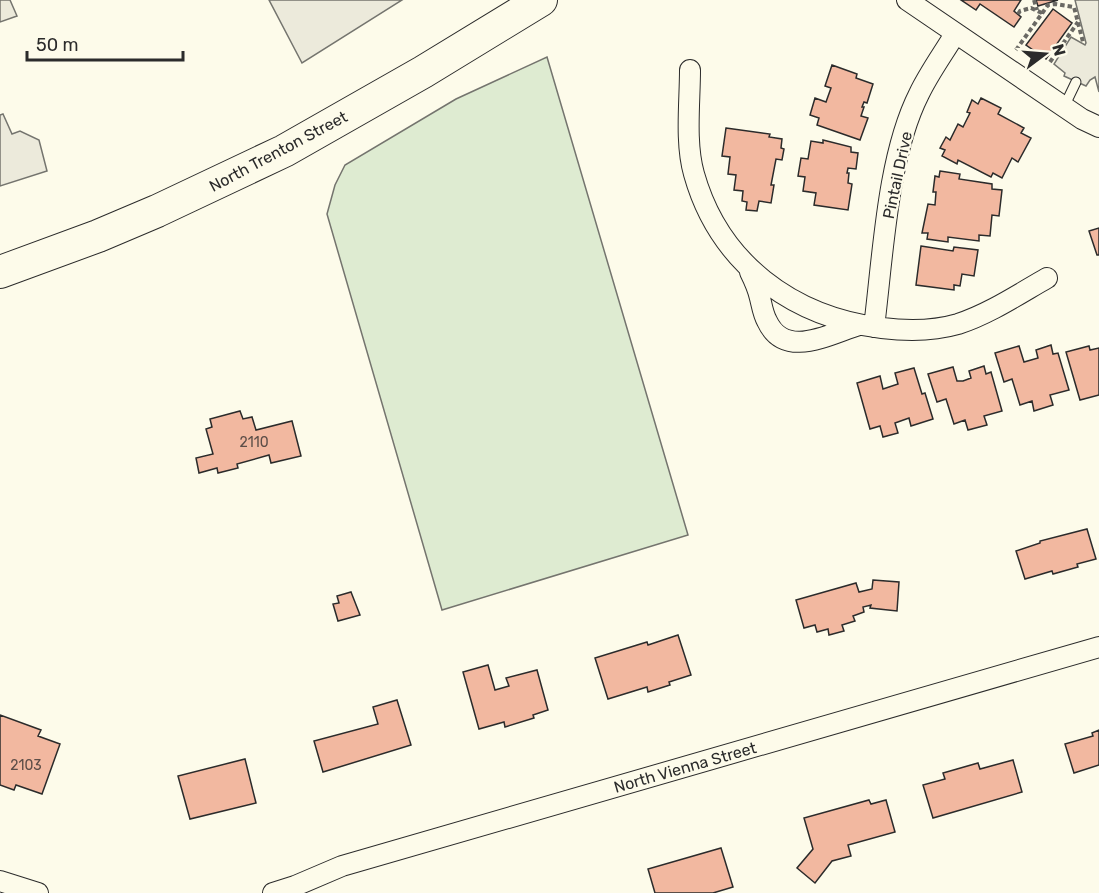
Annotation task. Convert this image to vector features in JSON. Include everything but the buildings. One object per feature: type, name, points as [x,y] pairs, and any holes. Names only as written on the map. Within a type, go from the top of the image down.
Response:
[{"type":"highway","name":"North Trenton Street","points":[[0,272],[98,236],[284,151],[423,72],[542,0]]},
{"type":"street","points":[[907,0],[1082,120],[1099,127]]},
{"type":"street","name":"Pintail Drive","points":[[867,326],[888,210],[907,125],[919,94],[955,34]]},
{"type":"street","points":[[690,70],[690,151],[693,173],[713,220],[747,267],[764,283],[797,303],[832,318],[867,326],[900,331],[928,329],[957,324],[981,314],[1047,278]]},
{"type":"street","points":[[747,267],[760,298],[765,319],[776,335],[783,339],[799,343],[867,326]]},
{"type":"street","name":"North Vienna Street","points":[[273,893],[296,890],[342,866],[1099,647]]},
{"type":"street","points":[[0,881],[38,893]]},
{"type":"lane","points":[[1064,107],[1076,82]]},
{"type":"path","points":[[1034,0],[1037,10]]},
{"type":"path","points":[[1016,51],[1036,27],[1048,5],[1055,3],[1074,7],[1083,42]]},
{"type":"path","points":[[1018,14],[1031,8],[1042,13]]},
{"type":"path","points":[[1050,62],[1078,22]]},
{"type":"green space","points":[[547,57],[688,535],[442,610],[327,214],[335,185],[345,165],[456,99]]},
{"type":"shaded area","points":[[0,0],[10,0],[17,16],[0,22]]},
{"type":"shaded area","points":[[269,0],[402,0],[302,63]]},
{"type":"shaded area","points":[[1075,0],[1099,0],[1099,92],[1095,77],[1086,86],[1064,76],[1065,73],[1054,64],[1071,37],[1085,45],[1086,43]]},
{"type":"shaded area","points":[[3,114],[12,134],[20,131],[39,140],[47,171],[0,186],[0,115]]}]
